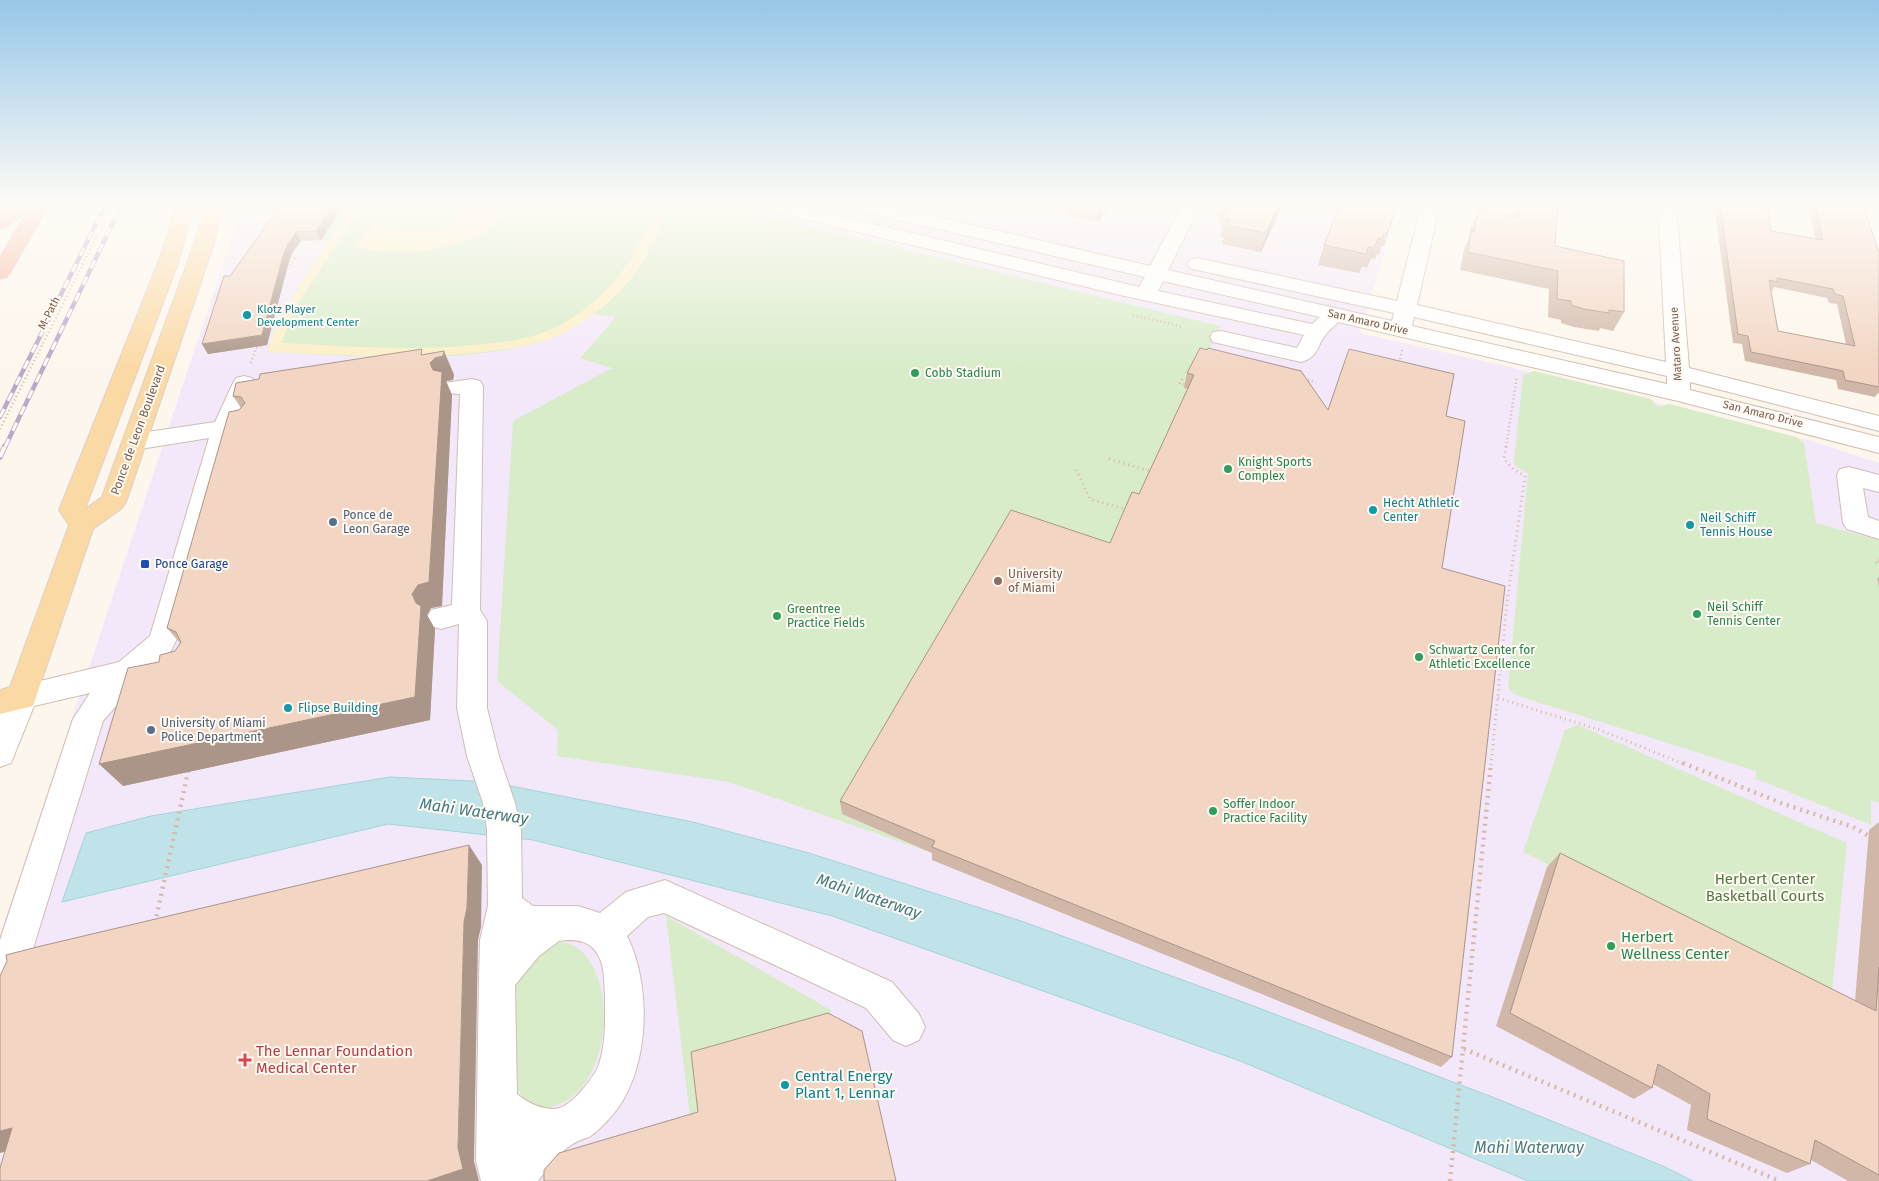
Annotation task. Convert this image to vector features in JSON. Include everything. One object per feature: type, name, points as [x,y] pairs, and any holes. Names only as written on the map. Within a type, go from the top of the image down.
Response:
[{"type":"highway","points":[[0,273],[3,259]]},
{"type":"main road","points":[[11,700],[82,524],[72,510],[169,259]]},
{"type":"main road","name":"Ponce de Leon Boulevard","points":[[82,524],[112,502],[199,259]]},
{"type":"street","points":[[995,259],[1120,289],[1318,331]]},
{"type":"street","name":"San Amaro Drive","points":[[1134,259],[1403,328]]},
{"type":"street","points":[[1146,293],[1163,259]]},
{"type":"street","points":[[1403,328],[1419,259]]},
{"type":"street","name":"Mataro Avenue","points":[[1670,259],[1678,383]]},
{"type":"street","name":"San Amaro Drive","points":[[1160,265],[1333,314],[1678,383],[1760,391],[1879,424]]},
{"type":"street","points":[[1221,337],[1301,355],[1314,341],[1318,331],[1326,325],[1333,314]]},
{"type":"street","points":[[0,754],[11,700],[129,671],[173,653],[161,643],[167,630],[187,553],[239,425],[244,383]]},
{"type":"street","name":"San Amaro Drive","points":[[1678,383],[1879,445]]},
{"type":"street","points":[[453,388],[472,386],[454,615],[473,621],[472,708],[483,756],[499,803],[504,829],[505,906],[498,940],[497,980],[497,1161],[502,1181]]},
{"type":"street","points":[[134,442],[239,425]]},
{"type":"street","points":[[1879,484],[1848,475],[1856,523],[1879,530]]},
{"type":"street","points":[[16,978],[13,966],[14,952],[85,728],[95,707],[129,671]]},
{"type":"street","points":[[604,933],[638,904],[665,896],[879,994],[906,1027]]},
{"type":"street","points":[[505,906],[515,917],[527,923],[550,926],[573,921],[588,924],[604,933],[615,951],[622,974],[625,1025],[623,1055],[615,1079],[597,1103],[580,1120],[558,1130],[538,1148],[513,1181]]},
{"type":"street","points":[[497,980],[526,943],[550,926]]},
{"type":"street","points":[[498,1104],[516,1119],[532,1126],[558,1130]]},
{"type":"path","name":"M-Path","points":[[0,429],[85,259]]},
{"type":"path","points":[[282,276],[294,259]]},
{"type":"path","points":[[1397,369],[1403,328]]},
{"type":"path","points":[[1450,1181],[1507,602],[1525,476],[1507,464],[1504,459],[1517,373]]},
{"type":"path","points":[[1182,379],[1180,383],[1193,386]]},
{"type":"path","points":[[1108,459],[1153,472]]},
{"type":"path","points":[[1076,470],[1090,499],[1128,510]]},
{"type":"path","points":[[1879,561],[1875,562],[1879,565]]},
{"type":"path","points":[[1498,698],[1600,730],[1781,803],[1853,827],[1869,836]]},
{"type":"path","points":[[154,926],[188,772]]},
{"type":"path","points":[[1464,1049],[1780,1181]]},
{"type":"shaded area","name":"University of Miami","points":[[225,259],[1382,259],[1360,333],[1514,368],[1815,442],[1879,463],[1879,1181],[0,1181],[0,935]]},
{"type":"green space","points":[[316,259],[945,259],[1220,326],[1136,509],[1119,532],[935,854],[729,782],[557,756],[558,730],[497,681],[513,421],[612,368],[580,358],[616,317],[593,314],[561,333],[524,346],[481,353],[437,357],[347,356],[267,352],[279,318]]},
{"type":"green space","name":"Neil Schiff Tennis Center","points":[[1534,371],[1651,399],[1658,407],[1670,404],[1796,437],[1804,443],[1816,523],[1879,540],[1879,803],[1871,800],[1871,825],[1756,779],[1756,771],[1522,697],[1514,694],[1508,688],[1528,474],[1514,464],[1514,461],[1523,375]]},
{"type":"green space","name":"Herbert Center Basketball Courts","points":[[1578,725],[1847,843],[1831,1002],[1523,852],[1565,730]]},
{"type":"green space","points":[[666,916],[831,1010],[829,1017],[700,1114],[690,1118]]},
{"type":"green space","points":[[551,942],[573,945],[590,962],[600,983],[604,1007],[603,1033],[597,1059],[587,1081],[571,1098],[545,1108],[534,1106],[526,1100],[516,1086],[513,990],[522,969]]},
{"type":"sand","points":[[317,259],[327,259],[292,312],[282,343],[382,348],[433,348],[505,341],[542,333],[564,323],[595,301],[620,274],[630,259],[643,259],[634,275],[617,295],[585,320],[550,339],[509,349],[429,356],[267,352],[279,318]]},
{"type":"water","name":"Mahi Waterway","points":[[390,777],[491,782],[693,822],[809,853],[1024,922],[1251,1005],[1495,1098],[1663,1166],[1693,1181],[1528,1181],[1240,1061],[832,916],[533,840],[388,824],[62,902],[86,833],[151,816]]},
{"type":"building","name":"Klotz Player Development Center","points":[[242,259],[282,259],[262,335],[202,344],[224,276],[230,276]]},
{"type":"building","points":[[1502,259],[1615,259],[1624,261],[1624,312],[1609,310],[1609,313],[1584,309],[1571,305],[1571,301],[1557,299],[1558,271]]},
{"type":"building","points":[[1728,259],[1879,259],[1879,387],[1845,380],[1843,371],[1751,352],[1748,336],[1738,334]],"holes":[[[1777,278],[1833,289],[1835,294],[1843,296],[1855,346],[1778,331],[1769,280],[1778,282]]]},
{"type":"building","points":[[1200,348],[1207,350],[1208,348],[1301,371],[1328,410],[1349,349],[1454,374],[1446,416],[1465,421],[1442,568],[1505,586],[1452,1057],[932,847],[935,841],[840,801],[1011,510],[1110,543],[1132,492],[1139,494],[1194,375],[1187,373]]},
{"type":"building","name":"Ponce de Leon Garage","points":[[422,349],[421,355],[444,351],[443,356],[435,358],[430,363],[433,370],[442,372],[429,582],[418,585],[412,594],[416,603],[421,606],[415,697],[99,764],[128,668],[159,662],[160,655],[175,651],[181,642],[176,632],[167,628],[229,412],[239,410],[245,403],[241,397],[233,396],[236,383],[259,379],[260,374]]},
{"type":"building","name":"The Lennar Foundation Medical Center","points":[[469,845],[467,908],[464,922],[458,1148],[463,1169],[427,1181],[0,1181],[0,1168],[12,1128],[0,1131],[0,976],[7,961],[6,955]]},
{"type":"building","name":"Herbert Wellness Center","points":[[1560,853],[1876,1011],[1879,967],[1879,1175],[1815,1140],[1810,1164],[1707,1119],[1710,1094],[1658,1064],[1652,1088],[1510,1013]]},
{"type":"building","name":"Central Energy Plant 1, Lennar","points":[[828,1013],[862,1031],[896,1181],[544,1181],[544,1170],[559,1153],[698,1112],[691,1052]]},
{"type":"railway","points":[[0,417],[79,259]]},
{"type":"railway","points":[[5,447],[95,259]]},
{"type":"railway","points":[[0,457],[5,446]]},
{"type":"place","name":"Klotz Player Development Center","points":[[247,315]]},
{"type":"place","name":"Cobb Stadium","points":[[915,373]]},
{"type":"place","name":"Knight Sports Complex","points":[[1228,469]]},
{"type":"place","name":"Hecht Athletic Center","points":[[1373,510]]},
{"type":"place","name":"Ponce de Leon Garage","points":[[333,522]]},
{"type":"place","name":"Neil Schiff Tennis House","points":[[1690,525]]},
{"type":"place","name":"Ponce Garage","points":[[145,564]]},
{"type":"place","name":"University of Miami","points":[[998,581]]},
{"type":"place","name":"Neil Schiff Tennis Center","points":[[1697,614]]},
{"type":"place","name":"Greentree Practice Fields","points":[[777,616]]},
{"type":"place","name":"Schwartz Center for Athletic Excellence","points":[[1419,657]]},
{"type":"place","name":"Flipse Building","points":[[288,708]]},
{"type":"place","name":"University of Miami Police Department","points":[[151,730]]},
{"type":"place","name":"Soffer Indoor Practice Facility","points":[[1213,811]]},
{"type":"place","name":"Herbert Wellness Center","points":[[1611,946]]},
{"type":"place","name":"The Lennar Foundation Medical Center","points":[[245,1060]]},
{"type":"place","name":"Central Energy Plant 1, Lennar","points":[[785,1085]]}]
